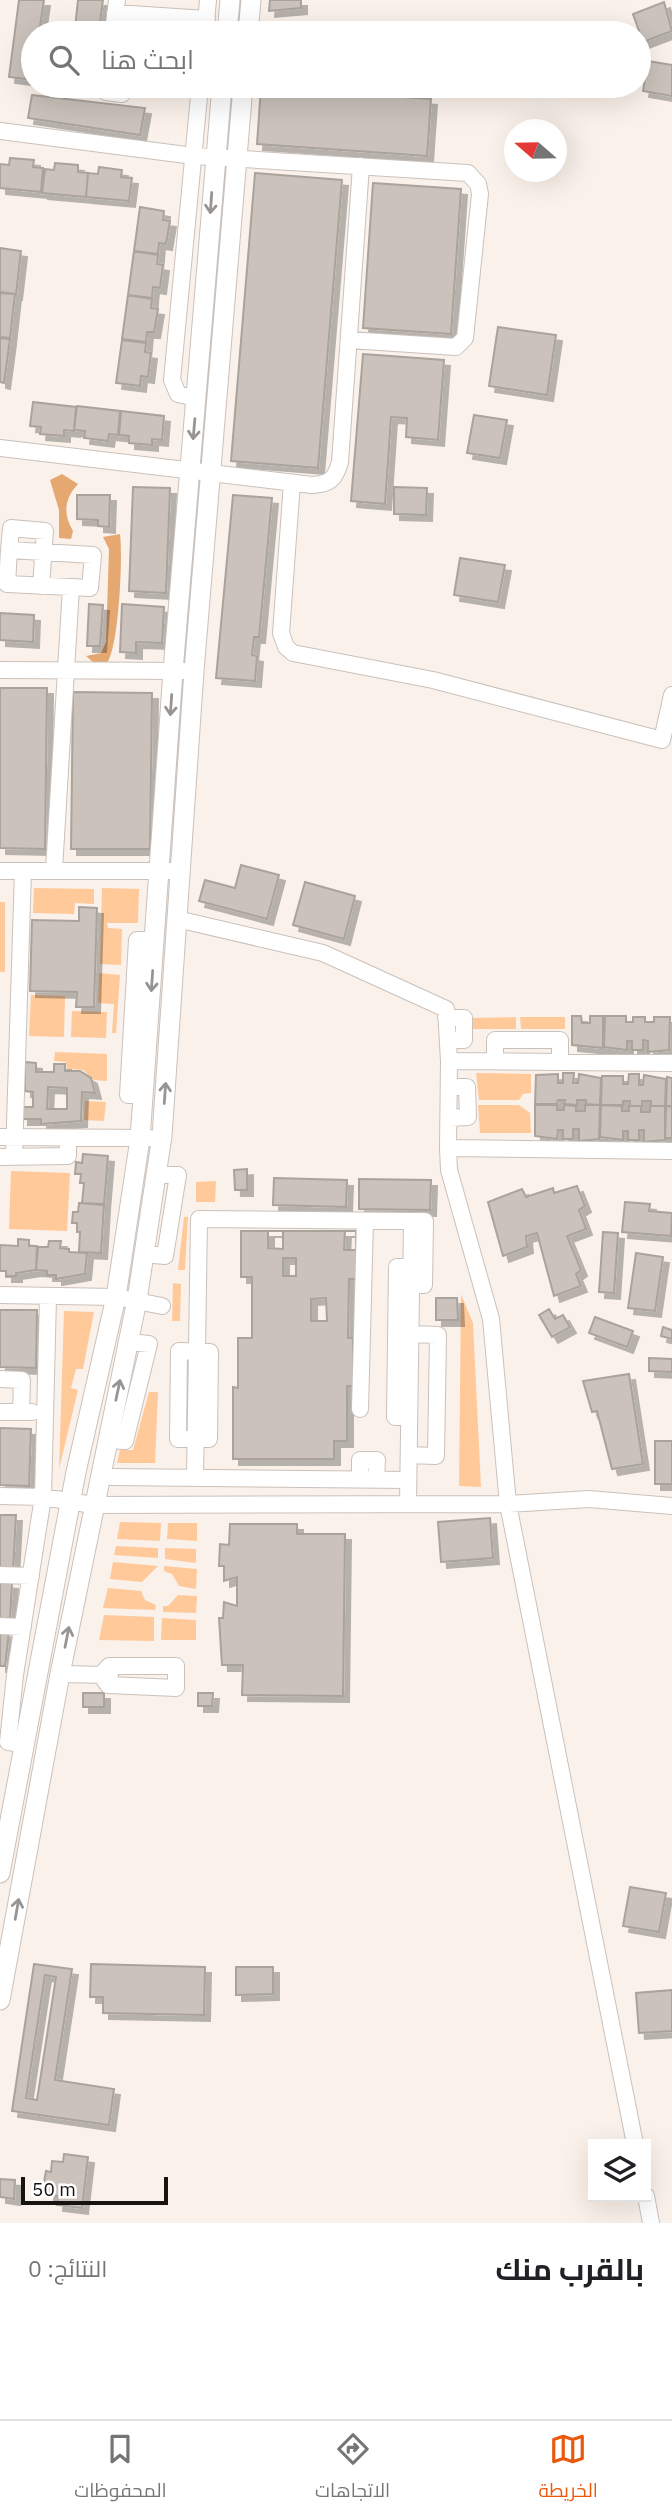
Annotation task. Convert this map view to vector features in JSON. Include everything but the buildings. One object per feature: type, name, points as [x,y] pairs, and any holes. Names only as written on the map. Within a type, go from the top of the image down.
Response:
[{"type":"street","points":[[206,21],[208,0]]},
{"type":"street","points":[[228,21],[230,0]]},
{"type":"street","points":[[249,21],[251,0]]},
{"type":"street","points":[[116,6],[184,21]]},
{"type":"street","points":[[196,398],[178,394],[172,380],[199,98]]},
{"type":"street","points":[[0,1873],[5,1817],[23,1744],[70,1502],[116,1297],[140,1139],[173,671],[221,98]]},
{"type":"street","points":[[0,2000],[93,1505],[137,1300],[162,1136],[194,671],[242,98]]},
{"type":"street","points":[[0,131],[194,156],[468,173],[478,184],[480,194],[465,338],[456,347],[349,340]]},
{"type":"street","points":[[0,448],[292,483],[326,484],[336,477],[361,166]]},
{"type":"street","points":[[292,483],[281,633],[286,647],[293,653],[432,680],[662,740],[672,695]]},
{"type":"street","points":[[9,550],[43,552],[93,555],[90,588],[7,584],[9,550]]},
{"type":"street","points":[[41,586],[43,552]]},
{"type":"street","points":[[54,870],[71,587]]},
{"type":"street","points":[[0,670],[194,671]]},
{"type":"street","points":[[0,871],[181,872]]},
{"type":"street","points":[[23,872],[7,1156],[68,1156],[68,1138]]},
{"type":"street","points":[[177,919],[323,953],[446,1009],[446,1018],[464,1018],[464,1040],[448,1040],[449,1087],[467,1087],[468,1117],[449,1118],[449,1170],[491,1319],[508,1504],[634,2139]]},
{"type":"street","points":[[449,1061],[495,1061],[495,1040],[560,1040],[560,1062],[672,1063]]},
{"type":"street","points":[[7,1137],[140,1139],[162,1136]]},
{"type":"street","points":[[448,1148],[672,1151]]},
{"type":"street","points":[[197,1352],[197,1319],[188,1319],[188,1297],[197,1297],[199,1219],[425,1221],[424,1285],[411,1285]]},
{"type":"street","points":[[360,1409],[365,1221]]},
{"type":"street","points":[[408,1504],[412,1221]]},
{"type":"street","points":[[409,1417],[395,1417],[397,1267],[411,1267]]},
{"type":"street","points":[[0,1295],[116,1297],[162,1307]]},
{"type":"street","points":[[23,1744],[8,1742],[8,1675],[23,1627],[43,1497],[48,1297]]},
{"type":"street","points":[[409,1455],[436,1456],[438,1335],[411,1334]]},
{"type":"street","points":[[179,1351],[197,1352],[210,1352],[209,1439],[178,1439],[179,1351]]},
{"type":"street","points":[[0,1379],[22,1380],[21,1412]]},
{"type":"street","points":[[0,1412],[45,1413]]},
{"type":"street","points":[[195,1439],[195,1478]]},
{"type":"street","points":[[111,1477],[408,1480]]},
{"type":"street","points":[[0,1496],[43,1497],[93,1505],[508,1504],[589,1499],[672,1506]]},
{"type":"street","points":[[0,1575],[31,1576]]},
{"type":"street","points":[[0,1626],[23,1627]]},
{"type":"street","points":[[60,1674],[181,1677]]},
{"type":"street","points":[[647,2202],[651,2223]]},
{"type":"shaded area","points":[[62,474],[78,484],[66,507],[73,531],[71,539],[59,538],[59,510],[50,480]]},
{"type":"shaded area","points":[[120,534],[120,580],[115,639],[107,663],[94,663],[86,656],[101,653],[106,642],[109,549],[103,537]]},
{"type":"shaded area","points":[[34,888],[94,889],[94,904],[75,903],[74,914],[33,913]]},
{"type":"shaded area","points":[[102,888],[139,889],[138,923],[107,923],[108,928],[122,929],[121,965],[100,964]]},
{"type":"shaded area","points":[[0,902],[5,902],[5,972],[0,972]]},
{"type":"shaded area","points":[[99,973],[120,975],[116,1033],[112,1033],[114,1004],[98,1003]]},
{"type":"shaded area","points":[[31,995],[65,996],[64,1037],[29,1036]]},
{"type":"shaded area","points":[[72,1011],[107,1012],[106,1038],[71,1037]]},
{"type":"shaded area","points":[[516,1017],[516,1029],[471,1029],[471,1018]]},
{"type":"shaded area","points":[[520,1017],[565,1017],[565,1029],[521,1029]]},
{"type":"shaded area","points":[[55,1052],[107,1054],[107,1081],[94,1080],[83,1070],[67,1069],[66,1062],[54,1061]]},
{"type":"shaded area","points":[[476,1073],[531,1074],[531,1093],[523,1094],[519,1100],[479,1100]]},
{"type":"shaded area","points":[[85,1101],[106,1102],[104,1121],[84,1120]]},
{"type":"shaded area","points":[[478,1105],[519,1105],[530,1113],[531,1133],[480,1133]]},
{"type":"shaded area","points":[[11,1171],[70,1173],[67,1231],[9,1229]]},
{"type":"shaded area","points":[[216,1181],[215,1202],[196,1202],[196,1182]]},
{"type":"shaded area","points":[[184,1217],[188,1217],[185,1270],[178,1270]]},
{"type":"shaded area","points":[[173,1283],[181,1284],[180,1321],[172,1321]]},
{"type":"shaded area","points":[[461,1294],[473,1323],[481,1487],[459,1486]]},
{"type":"shaded area","points":[[64,1311],[94,1312],[83,1369],[76,1369],[71,1388],[78,1390],[59,1469]]},
{"type":"shaded area","points":[[149,1392],[158,1392],[155,1463],[117,1463],[120,1450],[133,1450]]},
{"type":"shaded area","points":[[120,1522],[161,1523],[160,1541],[117,1539]]},
{"type":"shaded area","points":[[168,1523],[197,1523],[197,1541],[167,1539]]},
{"type":"shaded area","points":[[116,1546],[158,1548],[158,1558],[114,1555]]},
{"type":"shaded area","points":[[165,1548],[196,1549],[196,1563],[165,1559]]},
{"type":"shaded area","points":[[113,1562],[158,1566],[142,1582],[110,1579]]},
{"type":"shaded area","points":[[164,1566],[197,1569],[196,1589],[179,1586],[172,1574],[164,1571]]},
{"type":"shaded area","points":[[108,1588],[141,1591],[145,1600],[156,1605],[155,1610],[103,1608]]},
{"type":"shaded area","points":[[178,1595],[197,1596],[196,1613],[163,1612],[163,1606],[168,1606]]},
{"type":"shaded area","points":[[104,1615],[154,1617],[154,1641],[99,1640]]},
{"type":"shaded area","points":[[162,1618],[196,1620],[196,1640],[161,1640]]}]
